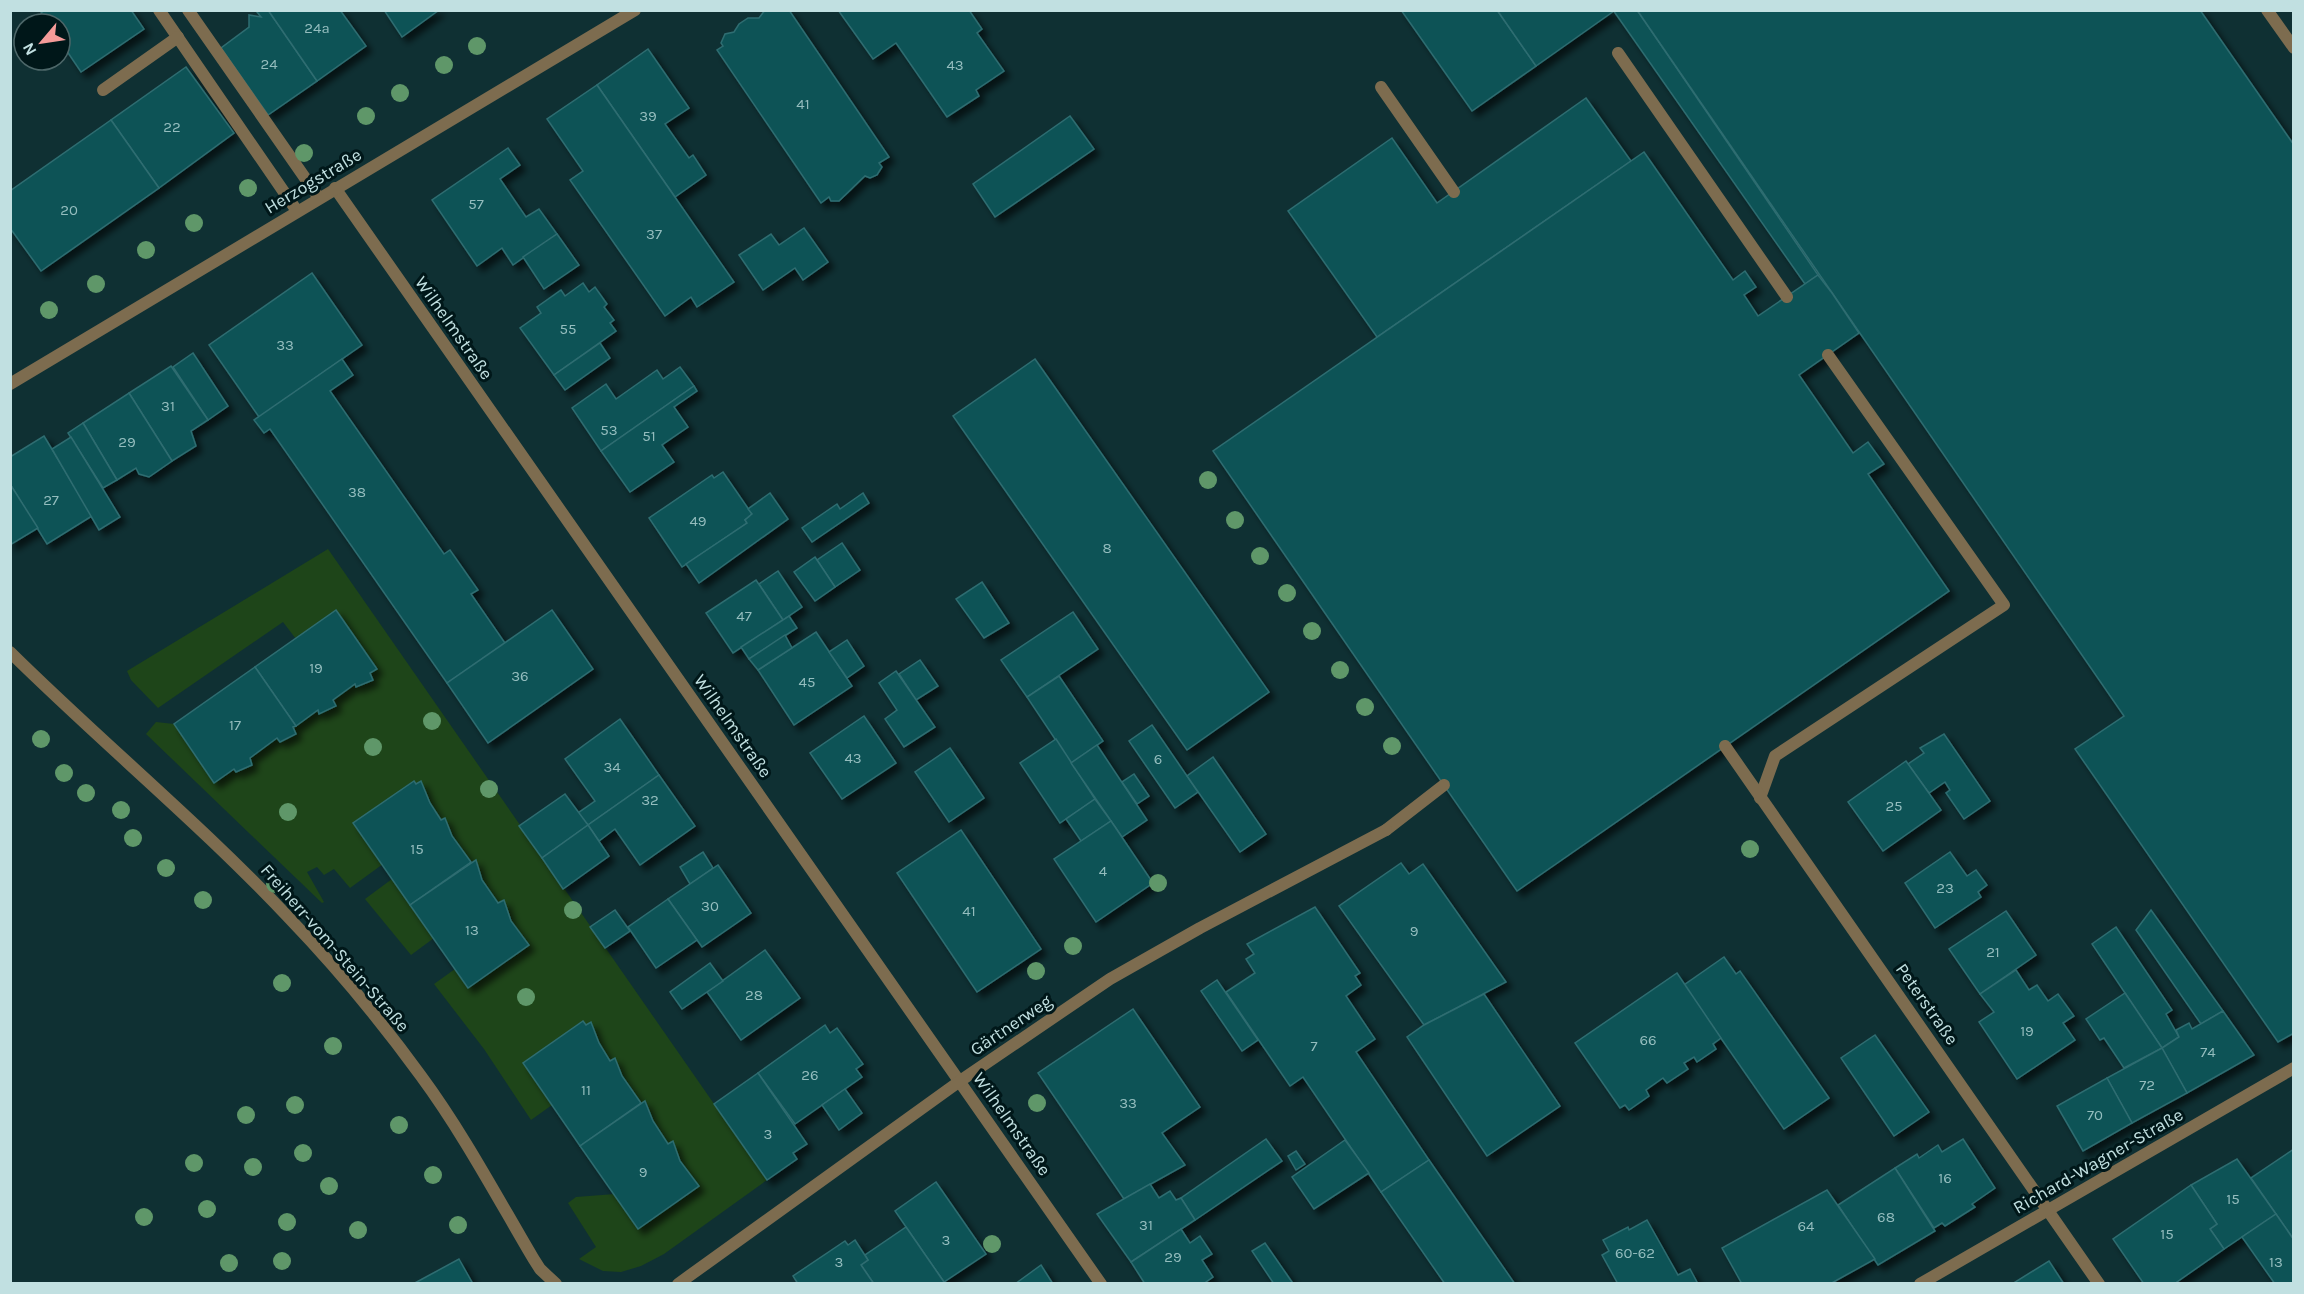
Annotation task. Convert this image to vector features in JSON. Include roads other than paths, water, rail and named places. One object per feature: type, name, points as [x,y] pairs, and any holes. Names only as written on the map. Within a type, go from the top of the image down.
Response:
[{"type":"street","points":[[159,10],[297,211]]},
{"type":"street","points":[[188,10],[319,198]]},
{"type":"street","name":"Herzogstraße","points":[[10,384],[635,10]]},
{"type":"street","points":[[2267,10],[2294,48]]},
{"type":"street","points":[[103,90],[178,37]]},
{"type":"street","points":[[1618,53],[1787,297]]},
{"type":"street","points":[[1381,87],[1454,192]]},
{"type":"street","name":"Wilhelmstraße","points":[[335,188],[1101,1284]]},
{"type":"street","points":[[1760,798],[1775,756],[2004,605],[1828,355]]},
{"type":"street","name":"Freiherr-vom-Stein-Straße","points":[[10,652],[244,872],[291,919],[347,983],[422,1076],[474,1158],[532,1258],[556,1284]]},
{"type":"street","name":"Peterstraße","points":[[1725,746],[2099,1284]]},
{"type":"street","name":"Gärtnerweg","points":[[678,1284],[960,1081],[1110,980],[1158,951],[1386,830],[1444,785]]},
{"type":"street","name":"Richard-Wagner-Straße","points":[[1920,1284],[2294,1068]]}]
